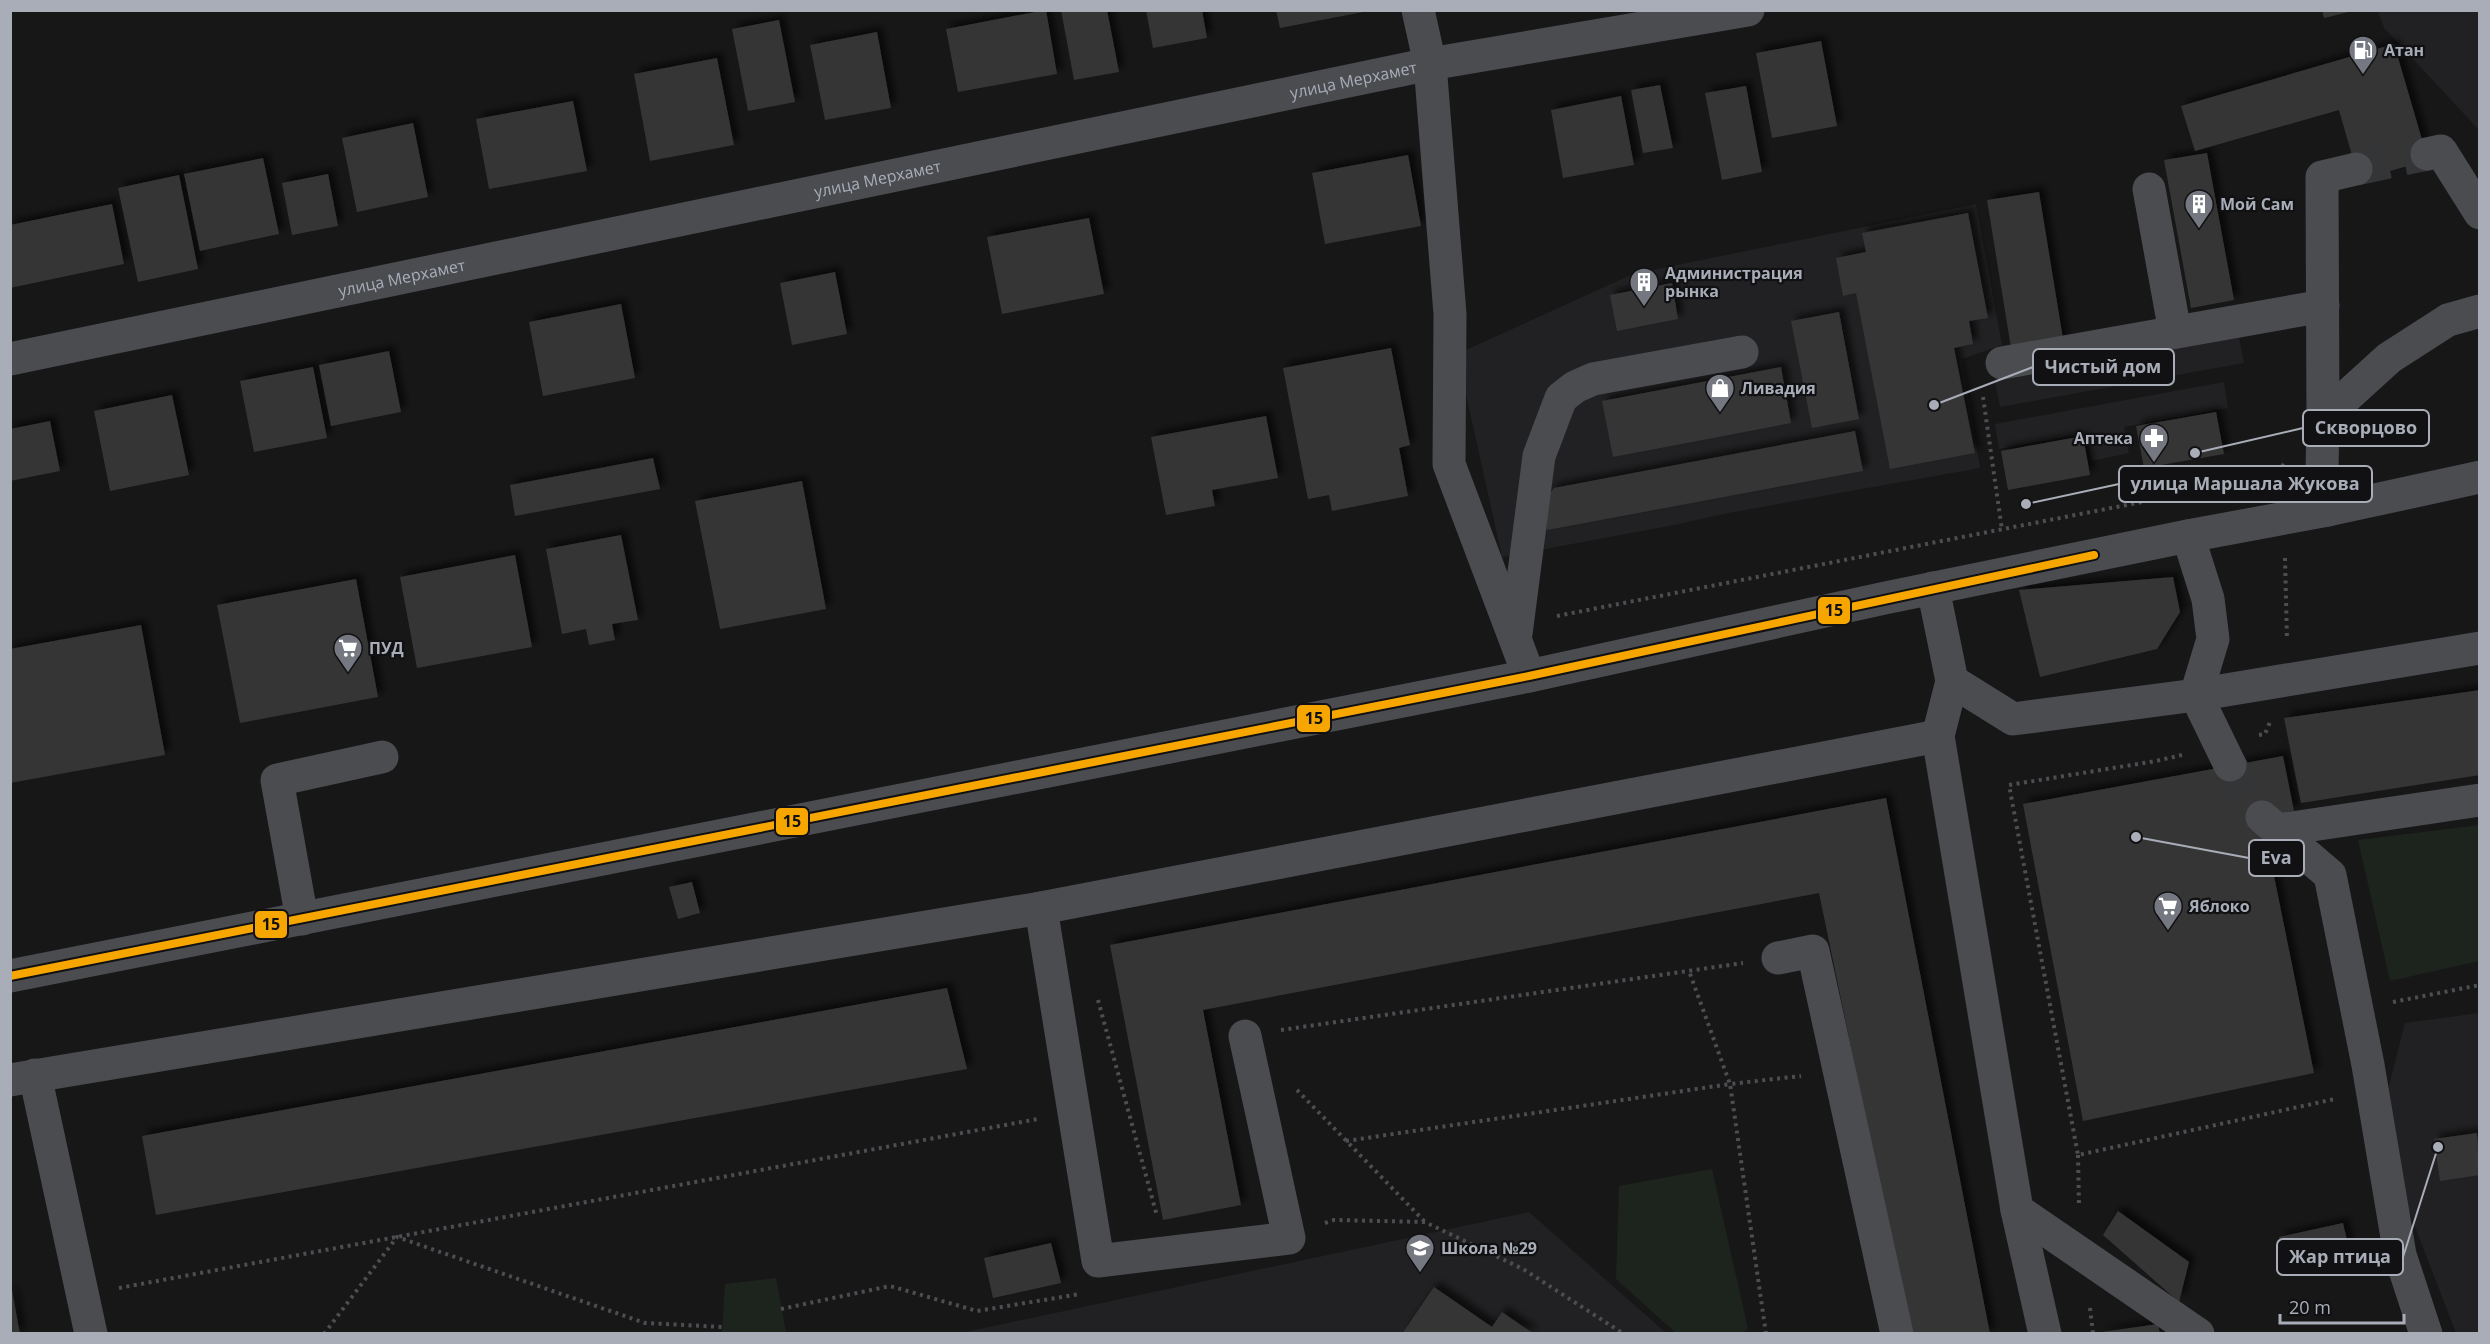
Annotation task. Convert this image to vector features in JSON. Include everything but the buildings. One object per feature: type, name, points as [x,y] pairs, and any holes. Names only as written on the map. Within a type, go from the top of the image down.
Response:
[{"type":"street","points":[[1418,10],[1430,64],[1450,314],[1449,464],[1516,632],[1529,676]]},
{"type":"street","name":"улица Мерхамет","points":[[10,359],[1430,64],[1748,10]]},
{"type":"street","points":[[2427,154],[2441,151],[2480,213]]},
{"type":"street","points":[[2328,510],[2322,471],[2324,418],[2322,177],[2356,170]]},
{"type":"street","points":[[2149,189],[2175,332]]},
{"type":"street","points":[[2002,363],[2323,306]]},
{"type":"street","points":[[2324,418],[2389,358],[2448,320],[2480,311]]},
{"type":"street","points":[[1516,632],[1539,456],[1561,398],[1575,387],[1593,379],[1742,352]]},
{"type":"street","points":[[10,976],[1529,676],[1933,588],[2328,510],[2480,477]]},
{"type":"street","points":[[2188,536],[2208,599],[2213,639],[2196,695],[2225,755]]},
{"type":"street","points":[[1933,588],[1952,681],[1938,736],[2017,1210],[2045,1334]]},
{"type":"street","points":[[1952,681],[2013,719],[2196,695],[2480,648]]},
{"type":"street","points":[[91,1334],[83,1294],[23,1078],[1041,908],[1938,736]]},
{"type":"street","points":[[302,919],[278,780],[382,758]]},
{"type":"street","points":[[2426,1334],[2400,1255],[2362,1034],[2330,875],[2270,824],[2480,800]]},
{"type":"street","points":[[1041,908],[1098,1261],[1289,1238],[1245,1036]]},
{"type":"street","points":[[1778,958],[1813,951],[1897,1334]]},
{"type":"street","points":[[2017,1210],[2198,1334]]},
{"type":"path","points":[[2002,363],[1983,369],[1980,380],[2002,530]]},
{"type":"path","points":[[1516,632],[2002,530],[2260,479],[2275,474],[2290,458]]},
{"type":"path","points":[[2285,552],[2288,680]]},
{"type":"path","points":[[2274,713],[2265,734],[2225,755],[2156,761],[2009,785],[2078,1155],[2336,1098]]},
{"type":"path","points":[[1245,1036],[1778,958]]},
{"type":"path","points":[[1689,971],[1730,1084],[1766,1334]]},
{"type":"path","points":[[2362,1034],[2391,1002],[2480,985]]},
{"type":"path","points":[[1097,997],[1158,1220]]},
{"type":"path","points":[[1346,1141],[1730,1084],[1840,1072]]},
{"type":"path","points":[[1292,1084],[1425,1222],[1523,1269],[1624,1334]]},
{"type":"path","points":[[83,1294],[1074,1112]]},
{"type":"path","points":[[1289,1238],[1334,1220],[1425,1222]]},
{"type":"path","points":[[397,1237],[645,1323],[723,1327]]},
{"type":"path","points":[[324,1334],[397,1237]]},
{"type":"path","points":[[781,1309],[890,1286],[977,1311],[1091,1292]]},
{"type":"shaded area","points":[[2378,11],[2479,11],[2479,130],[2384,28]]},
{"type":"shaded area","name":"Ливадия","points":[[1976,204],[2002,345],[1962,359],[1980,468],[1728,513],[1502,557],[1457,354],[1633,274]]},
{"type":"shaded area","points":[[2238,332],[2244,363],[2000,407],[1994,376]]},
{"type":"shaded area","points":[[2224,382],[2228,408],[2124,427],[2129,453],[2092,461],[2086,433],[1999,449],[1995,424]]},
{"type":"shaded area","points":[[2479,825],[2479,961],[2390,981],[2358,840]]},
{"type":"shaded area","points":[[2479,1013],[2479,1333],[2456,1333],[2407,1206],[2388,1089],[2405,1023]]},
{"type":"shaded area","points":[[1712,1169],[1748,1329],[1740,1333],[1676,1333],[1616,1279],[1619,1186]]},
{"type":"shaded area","name":"Школа №29","points":[[1529,1212],[1666,1333],[956,1334]]},
{"type":"shaded area","points":[[776,1278],[786,1333],[722,1333],[725,1284]]},
{"type":"tunnel","points":[[2356,169],[2427,154]]},
{"type":"tunnel","points":[[2230,765],[2262,817]]},
{"type":"transit line","name":"15","points":[[10,976],[1529,676],[2094,555]]},
{"type":"place","name":"Атан","points":[[2363,76]]},
{"type":"place","name":"Мой Сам","points":[[2199,230]]},
{"type":"place","name":"Администрация рынка","points":[[1644,308]]},
{"type":"place","name":"Чистый дом","points":[[1934,405]]},
{"type":"place","name":"Ливадия","points":[[1720,414]]},
{"type":"place","name":"Скворцово","points":[[2195,453]]},
{"type":"place","name":"Аптека","points":[[2154,464]]},
{"type":"place","name":"улица Маршала Жукова","points":[[2026,504]]},
{"type":"place","name":"ПУД","points":[[348,674]]},
{"type":"place","name":"Eva","points":[[2136,837]]},
{"type":"place","name":"Яблоко","points":[[2168,932]]},
{"type":"place","name":"Жар птица","points":[[2438,1147]]},
{"type":"place","name":"Школа №29","points":[[1420,1274]]}]
